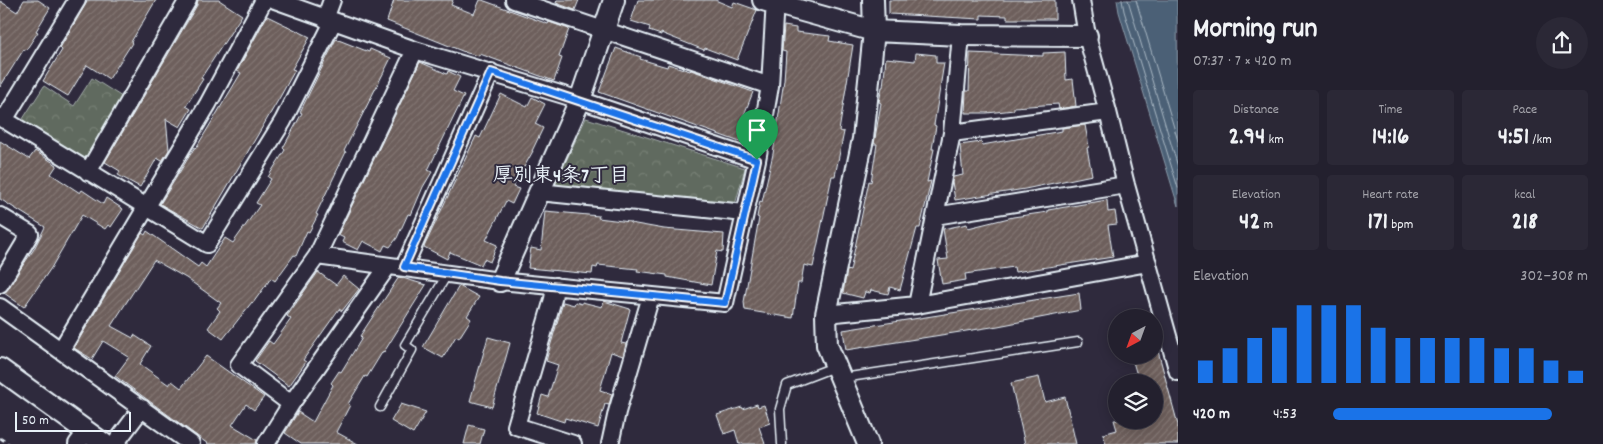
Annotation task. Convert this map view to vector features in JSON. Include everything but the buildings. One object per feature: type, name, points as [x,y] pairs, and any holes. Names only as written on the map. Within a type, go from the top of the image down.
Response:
[{"type":"street","points":[[77,0],[2,118],[207,244],[283,121],[329,20],[332,0]]},
{"type":"street","points":[[88,172],[188,0]]},
{"type":"street","points":[[61,350],[208,104],[264,0]]},
{"type":"street","points":[[275,0],[415,50],[580,100],[757,160]]},
{"type":"street","points":[[514,0],[770,86]]},
{"type":"street","points":[[500,281],[580,100],[614,0]]},
{"type":"street","points":[[868,444],[828,345],[826,314],[863,139],[874,31],[873,0]]},
{"type":"street","points":[[1081,0],[1087,36],[1148,263],[1162,330],[1178,372]]},
{"type":"street","points":[[316,256],[500,281],[725,303],[757,160],[770,86],[771,1],[874,31],[961,35],[1087,36]]},
{"type":"street","points":[[917,305],[952,133],[961,35]]},
{"type":"street","points":[[291,404],[238,366],[316,256],[415,50]]},
{"type":"street","points":[[404,267],[491,72]]},
{"type":"street","points":[[952,133],[1108,112]]},
{"type":"street","points":[[935,216],[1126,185]]},
{"type":"street","points":[[539,192],[745,212]]},
{"type":"street","points":[[0,216],[30,234],[0,284]]},
{"type":"street","points":[[826,314],[917,305],[1148,263]]},
{"type":"street","points":[[266,444],[291,404],[388,266]]},
{"type":"street","points":[[555,286],[553,300],[516,426],[573,444]]},
{"type":"street","points":[[610,444],[617,412],[651,296]]},
{"type":"street","points":[[0,306],[191,444]]},
{"type":"street","points":[[0,369],[82,438],[104,444]]},
{"type":"street","points":[[115,444],[142,408]]},
{"type":"lane","points":[[380,407],[412,350],[405,345],[448,274]]},
{"type":"lane","points":[[782,444],[780,409],[787,385],[839,372],[1078,342]]},
{"type":"path","points":[[0,438],[9,444]]},
{"type":"green space","points":[[92,78],[122,97],[84,160],[21,122],[44,86],[74,106]]},
{"type":"green space","points":[[586,118],[745,168],[735,205],[554,187]]},
{"type":"water","points":[[1117,0],[1177,0],[1178,206],[1119,12]]},
{"type":"district","name":"厚別東4条7丁目","points":[[561,177]]},
{"type":"route","points":[[491,72],[757,160],[725,303],[500,281],[404,267],[491,72]]}]
